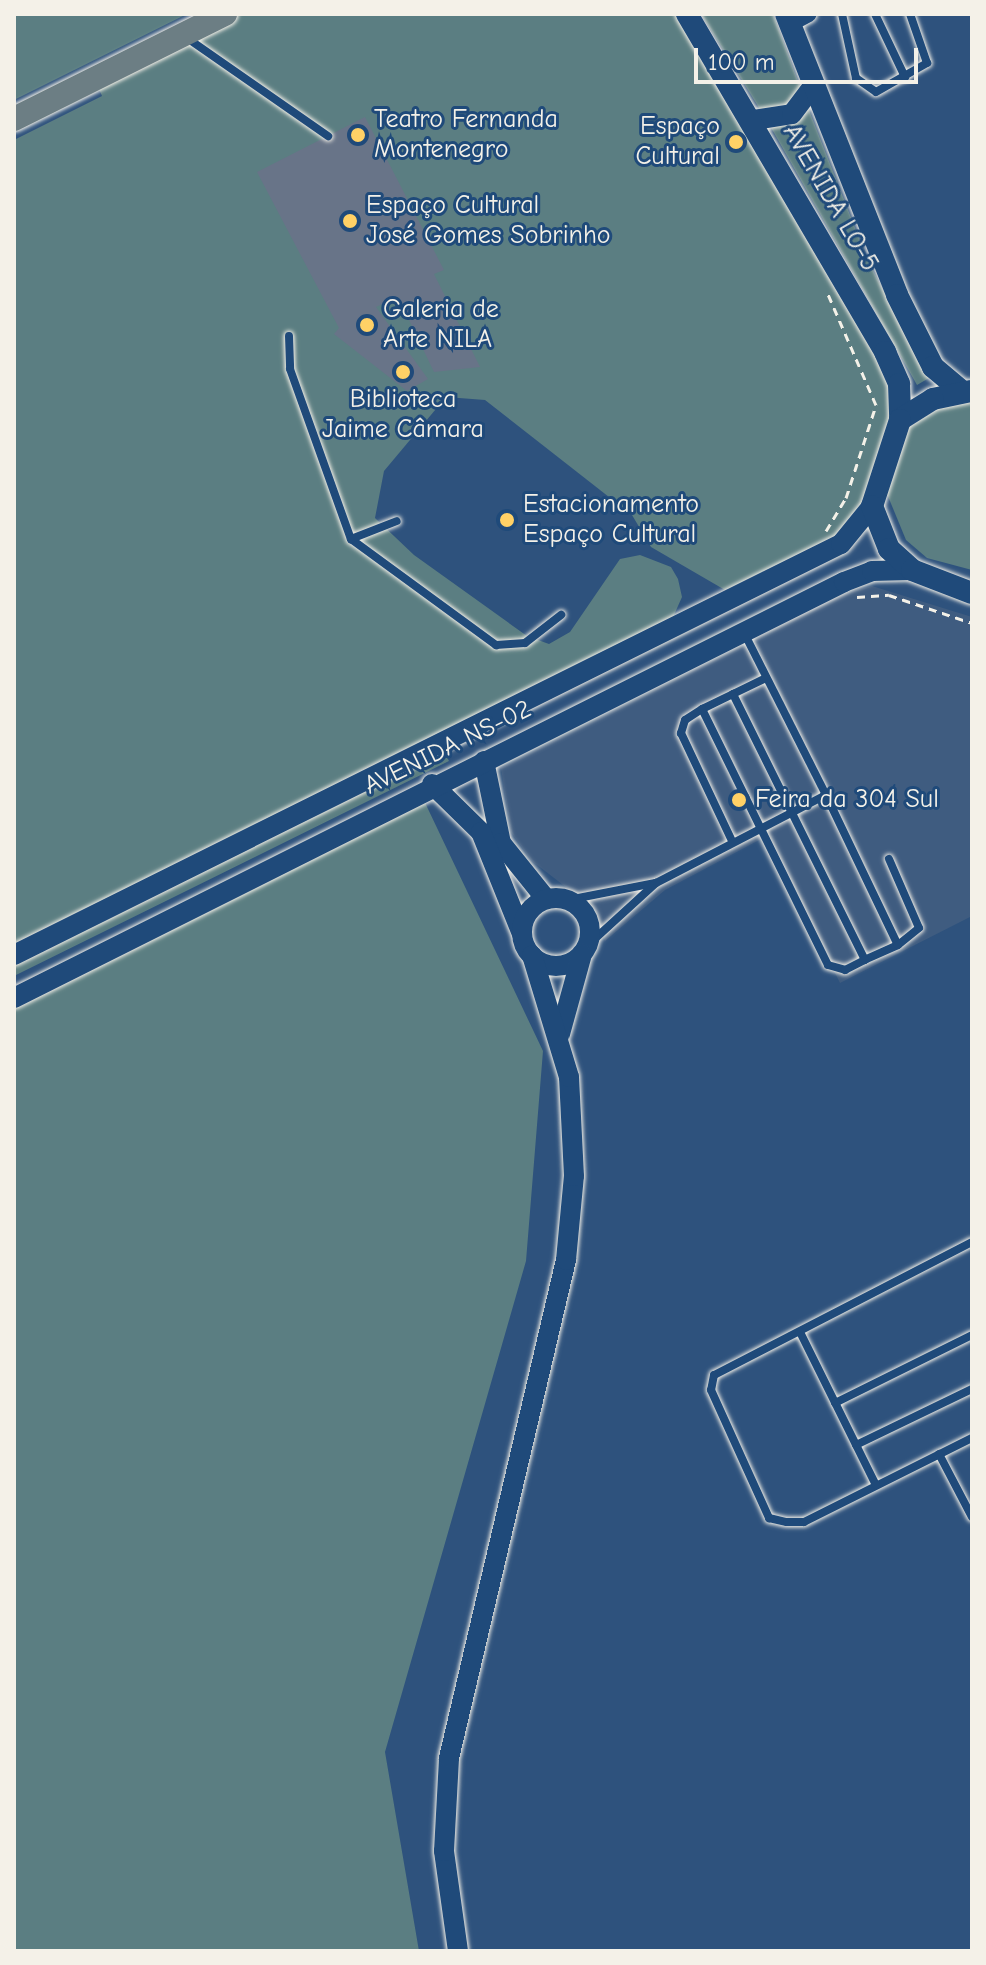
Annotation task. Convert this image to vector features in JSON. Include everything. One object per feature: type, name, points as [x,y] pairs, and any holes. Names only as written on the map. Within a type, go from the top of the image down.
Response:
[{"type":"main road","points":[[14,119],[225,14]]},
{"type":"main road","name":"AVENIDA LO-5","points":[[687,14],[754,120],[885,352],[899,384],[900,420]]},
{"type":"main road","name":"AVENIDA LO-5","points":[[795,17],[814,85],[902,307],[933,367],[967,391]]},
{"type":"main road","points":[[967,391],[900,420],[872,506],[889,549],[912,570],[972,593]]},
{"type":"street","points":[[754,120],[792,114],[814,85]]},
{"type":"street","name":"AVENIDA NS-02","points":[[14,955],[841,544],[872,506]]},
{"type":"street","name":"AVENIDA NS-02","points":[[14,998],[432,784],[743,631],[872,571],[912,570]]},
{"type":"street","points":[[484,761],[505,851],[546,899]]},
{"type":"street","points":[[432,784],[481,832],[532,955],[560,1034],[574,1120],[566,1260],[449,1758],[444,1851],[458,1951]]},
{"type":"street","points":[[522,934],[526,916],[546,899],[568,900],[589,923],[585,950],[560,1034]]},
{"type":"street","points":[[532,955],[557,966],[585,950]]},
{"type":"lane","points":[[842,14],[862,88],[876,92],[927,63],[910,14]]},
{"type":"lane","points":[[875,14],[905,77]]},
{"type":"lane","points":[[183,35],[328,136]]},
{"type":"lane","points":[[289,336],[290,369],[351,539],[496,645],[525,643],[561,615]]},
{"type":"lane","points":[[351,539],[397,521]]},
{"type":"lane","points":[[743,631],[898,945]]},
{"type":"lane","points":[[732,841],[681,733],[685,720],[702,709],[766,678]]},
{"type":"lane","points":[[733,694],[865,960]]},
{"type":"lane","points":[[702,709],[828,965],[845,970],[898,945],[919,928],[889,859]]},
{"type":"lane","points":[[585,950],[656,883],[826,795]]},
{"type":"lane","points":[[568,900],[656,883]]},
{"type":"lane","points":[[972,1242],[714,1375],[711,1390],[769,1518],[804,1522],[972,1438]]},
{"type":"lane","points":[[800,1332],[876,1485]]},
{"type":"lane","points":[[835,1403],[972,1335]]},
{"type":"lane","points":[[856,1445],[972,1389]]},
{"type":"lane","points":[[939,1454],[972,1517]]},
{"type":"path","points":[[815,539],[846,498],[876,405],[820,278]]},
{"type":"path","points":[[853,598],[889,595],[972,623]]},
{"type":"shaded area","name":"Feira da 304 Sul","points":[[872,586],[972,617],[972,916],[840,983],[767,836],[665,890],[605,941],[593,908],[532,861],[511,832],[501,768],[845,593]]},
{"type":"green space","points":[[14,14],[187,14],[14,100]]},
{"type":"green space","points":[[235,14],[682,14],[882,354],[895,419],[857,525],[748,587],[725,590],[651,547],[632,515],[485,400],[446,397],[384,471],[375,518],[414,555],[527,636],[549,644],[570,632],[620,559],[640,555],[671,567],[678,579],[682,597],[670,624],[438,740],[449,761],[14,976],[14,140],[102,96],[97,84]]},
{"type":"green space","points":[[701,14],[773,14],[802,92],[785,109],[761,111]]},
{"type":"green space","points":[[807,105],[868,261],[929,378],[917,385],[769,124]]},
{"type":"green space","points":[[972,399],[972,570],[927,558],[906,540],[885,489],[902,433],[923,413]]},
{"type":"green space","points":[[419,790],[543,1051],[526,1261],[385,1752],[419,1951],[14,1951],[14,998]]},
{"type":"building","name":"Espaço Cultural José Gomes Sobrinho","points":[[365,117],[444,270],[434,274],[480,367],[434,372],[398,297],[376,307],[428,379],[407,391],[334,334],[339,328],[257,172]]},
{"type":"place","name":"Teatro Fernanda Montenegro","points":[[358,135]]},
{"type":"place","name":"Espaço Cultural","points":[[736,142]]},
{"type":"place","name":"Espaço Cultural José Gomes Sobrinho","points":[[350,221]]},
{"type":"place","name":"Galeria de Arte NILA","points":[[367,325]]},
{"type":"place","name":"Biblioteca Jaime Câmara","points":[[403,372]]},
{"type":"place","name":"Estacionamento Espaço Cultural","points":[[507,520]]},
{"type":"place","name":"Feira da 304 Sul","points":[[739,800]]}]
